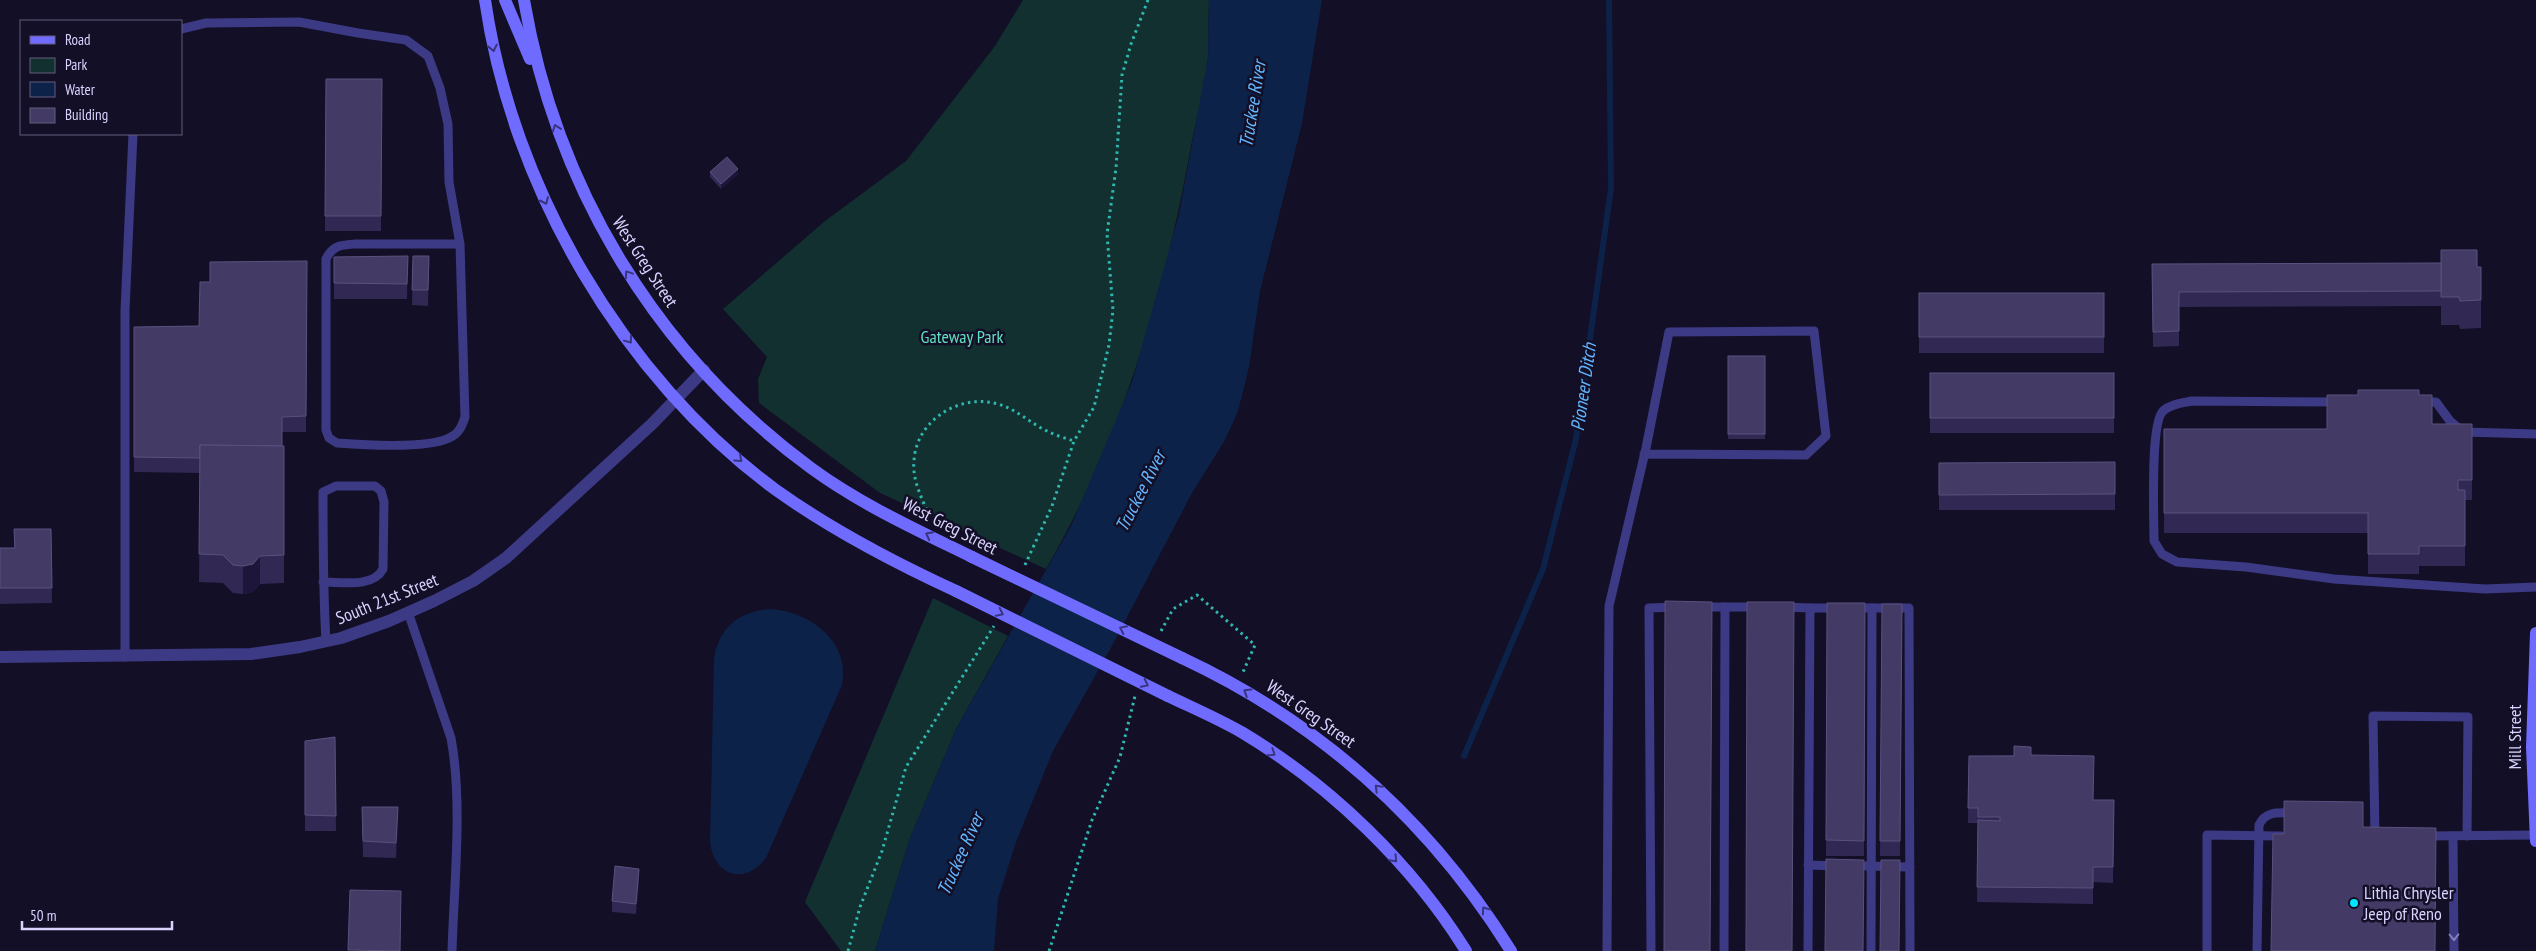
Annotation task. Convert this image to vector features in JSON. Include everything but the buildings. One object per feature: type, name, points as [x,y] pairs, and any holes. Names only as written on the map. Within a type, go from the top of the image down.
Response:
[{"type":"main road","points":[[485,0],[500,76],[509,109],[522,147],[570,251],[604,306],[645,362],[676,398],[720,442],[783,494],[868,548],[1243,734],[1281,759],[1338,803],[1407,873],[1466,951]]},
{"type":"main road","points":[[505,0],[507,10],[542,83]]},
{"type":"main road","name":"West Greg Street","points":[[524,0],[542,83],[555,126],[571,166],[606,237],[647,301],[704,370],[749,417],[811,468],[875,508],[1239,687],[1328,744],[1367,777],[1440,852],[1471,890],[1511,951]]},
{"type":"main road","name":"Mill Street","points":[[2536,633],[2532,747],[2536,841]]},
{"type":"street","name":"South 21st Street","points":[[0,657],[251,654],[300,648],[349,635],[408,612],[473,581],[506,558],[598,475],[704,370]]},
{"type":"lane","points":[[182,29],[206,23],[299,22],[406,40],[428,56],[440,88],[448,124],[449,182],[460,244],[465,417],[460,430],[451,438],[434,443],[337,443],[329,438],[326,430],[326,259],[331,250],[340,245],[355,244],[460,244]]},
{"type":"lane","points":[[125,657],[125,310],[133,135]]},
{"type":"lane","points":[[1608,951],[1609,606],[1670,332],[1814,331],[1826,436],[1806,455],[1644,454]]},
{"type":"lane","points":[[2349,402],[2192,401],[2176,404],[2162,412],[2155,430],[2154,541],[2162,554],[2177,562],[2246,566],[2334,579],[2485,589],[2536,586]]},
{"type":"lane","points":[[2417,402],[2436,402],[2450,422],[2463,432],[2536,434]]},
{"type":"lane","points":[[323,582],[371,581],[380,575],[383,569],[384,502],[381,491],[375,486],[336,486],[323,492],[323,582],[326,641]]},
{"type":"lane","points":[[1724,951],[1725,607]]},
{"type":"lane","points":[[1651,951],[1649,608],[1725,607],[1909,608],[1910,951]]},
{"type":"lane","points":[[1808,951],[1810,608]]},
{"type":"lane","points":[[1871,951],[1872,608]]},
{"type":"lane","points":[[408,612],[451,738],[455,758],[456,796],[452,951]]},
{"type":"lane","points":[[2364,837],[2379,837],[2370,812],[2373,716],[2468,717],[2467,836]]},
{"type":"lane","points":[[2258,951],[2259,825],[2262,818],[2272,813],[2300,812]]},
{"type":"lane","points":[[2207,951],[2207,834],[2281,836]]},
{"type":"lane","points":[[2415,836],[2536,835]]},
{"type":"lane","points":[[2453,836],[2454,951]]},
{"type":"lane","points":[[1808,865],[1910,867]]},
{"type":"path","points":[[1021,574],[1052,506],[1074,441],[1094,407],[1109,345],[1113,310],[1107,234],[1116,168],[1122,75],[1131,44],[1148,0]]},
{"type":"path","points":[[928,516],[916,482],[914,460],[920,438],[932,421],[944,411],[964,403],[989,402],[1008,408],[1046,430],[1074,441]]},
{"type":"path","points":[[848,951],[860,907],[882,851],[906,767],[977,657],[999,617]]},
{"type":"path","points":[[1049,951],[1092,820],[1120,757],[1129,725]]},
{"type":"green space","name":"Gateway Park","points":[[1023,0],[1209,0],[1208,57],[1204,82],[1178,211],[1152,317],[1116,421],[1095,472],[1072,521],[1046,569],[880,493],[759,403],[758,379],[767,357],[723,309],[825,221],[906,161],[995,46]]},
{"type":"green space","points":[[933,598],[1008,636],[956,729],[910,838],[875,951],[841,951],[805,902]]},
{"type":"water","name":"Truckee River","points":[[1209,0],[1322,0],[1302,123],[1260,291],[1249,367],[1238,411],[1225,440],[1192,493],[1113,644],[1053,751],[1016,842],[998,899],[994,951],[875,951],[910,838],[956,729],[1071,526],[1132,382],[1179,214],[1208,57]]},
{"type":"water","points":[[772,609],[801,617],[814,623],[825,632],[834,643],[840,656],[843,670],[842,685],[766,858],[749,872],[731,873],[717,863],[710,842],[714,659],[721,638],[733,622],[750,613]]},
{"type":"waterway","name":"Pioneer Ditch","points":[[1464,756],[1543,569],[1576,439],[1611,188],[1609,0]]},
{"type":"place","name":"Lithia Chrysler Jeep of Reno","points":[[2354,903]]}]
